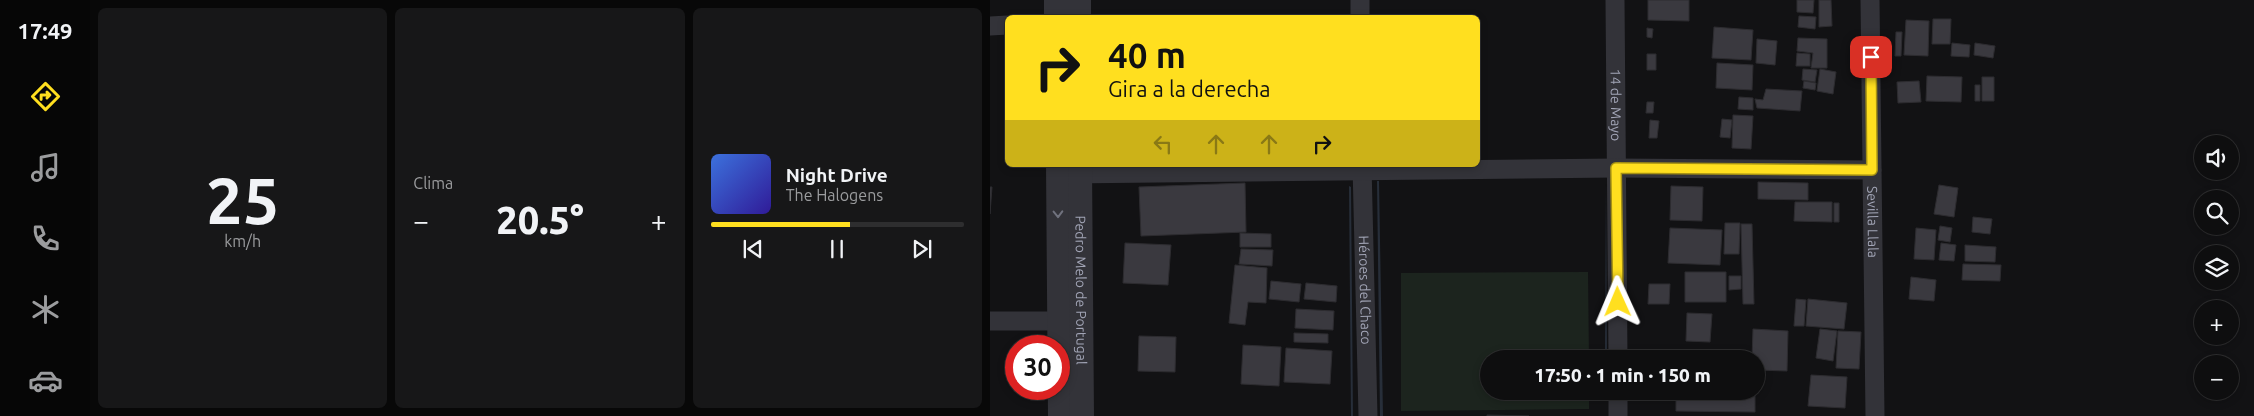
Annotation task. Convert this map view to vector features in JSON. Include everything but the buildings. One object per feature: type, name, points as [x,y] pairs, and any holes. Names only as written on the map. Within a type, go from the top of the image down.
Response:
[{"type":"street","points":[[1056,0],[1056,15]]},
{"type":"street","points":[[1079,0],[1079,15]]},
{"type":"street","points":[[1360,0],[1360,15]]},
{"type":"street","name":"14 de Mayo","points":[[1615,0],[1618,350]]},
{"type":"street","name":"Sevilla Llala","points":[[1870,0],[1875,416]]},
{"type":"street","points":[[990,26],[1005,25]]},
{"type":"street","name":"Héroes del Chaco","points":[[1362,168],[1368,416]]},
{"type":"street","points":[[1069,170],[1616,168],[1872,170]]},
{"type":"street","name":"Pedro Melo de Portugal","points":[[1060,416],[1070,321],[1069,170]]},
{"type":"street","points":[[990,321],[1070,321]]},
{"type":"street","name":"Pedro Melo de Portugal","points":[[1070,321],[1082,416]]},
{"type":"street","points":[[1618,400],[1618,416]]},
{"type":"shaded area","points":[[1588,272],[1589,350],[1480,350],[1480,400],[1589,400],[1589,409],[1401,411],[1401,273]]},
{"type":"water","points":[[1377,181],[1379,181],[1383,416],[1380,416]]},
{"type":"water","points":[[1606,183],[1607,350],[1605,350]]},
{"type":"water","points":[[1349,186],[1351,187],[1353,416],[1351,416]]},
{"type":"route","points":[[1618,302],[1616,168],[1872,170],[1871,57]]}]
